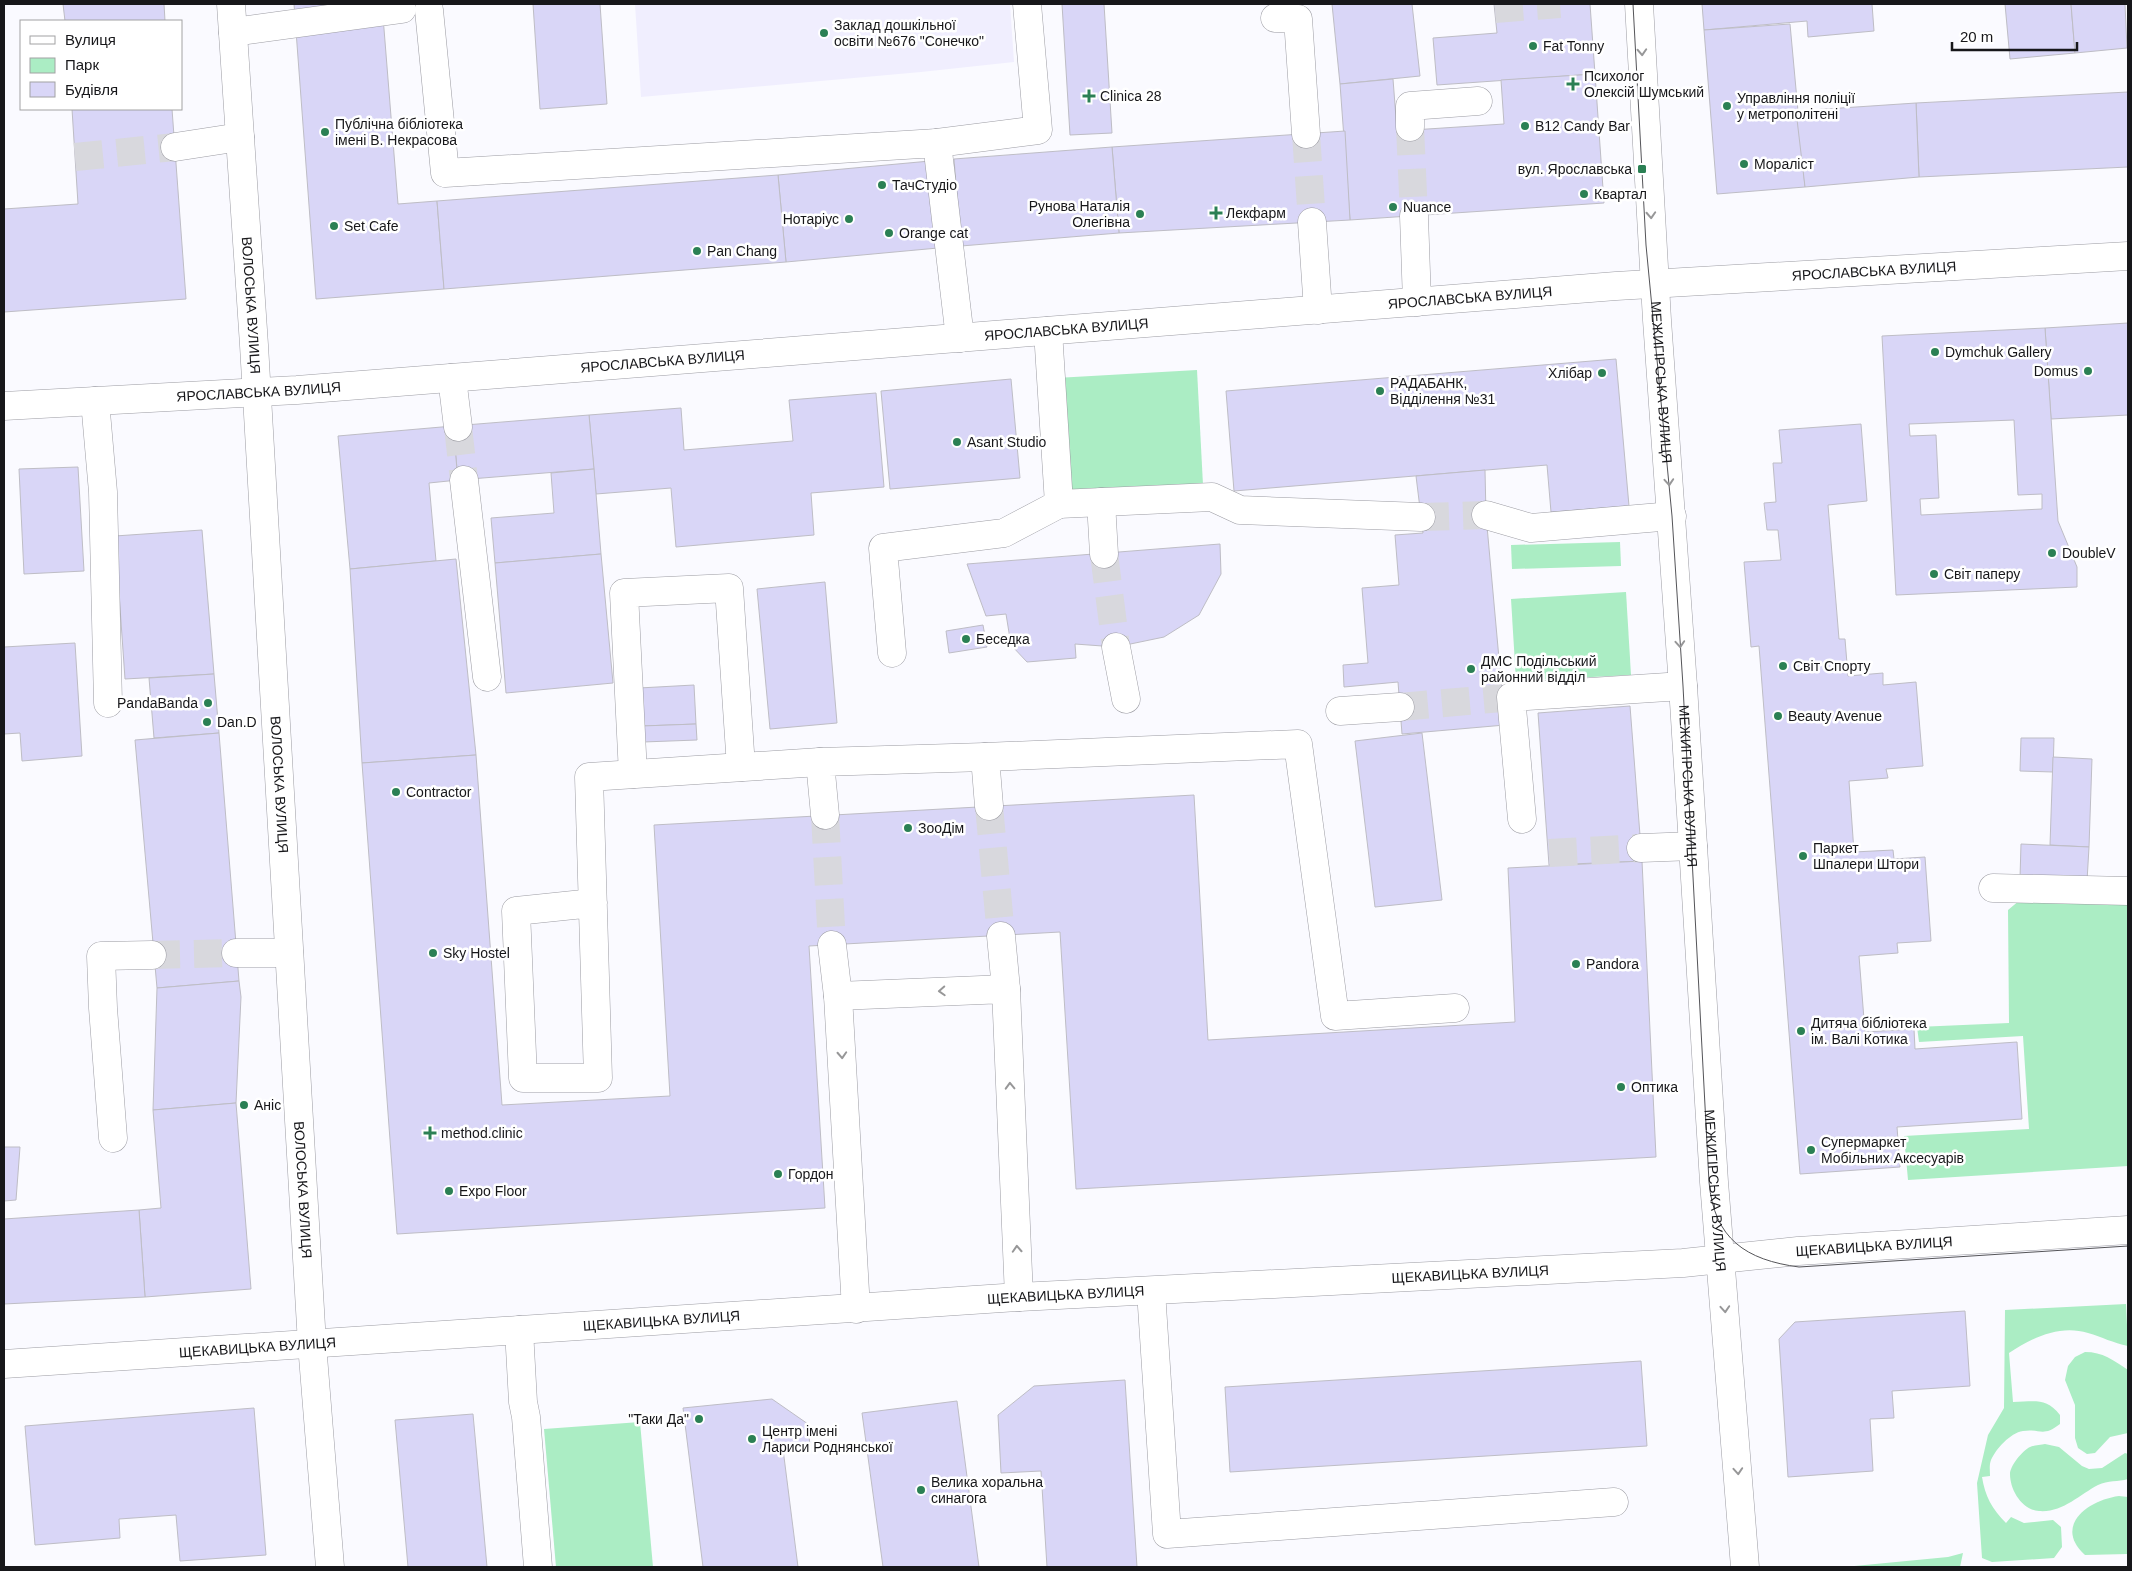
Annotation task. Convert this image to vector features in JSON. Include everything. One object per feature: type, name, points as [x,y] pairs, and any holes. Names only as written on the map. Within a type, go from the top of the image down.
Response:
[{"type":"street","name":"ВОЛОСЬКА ВУЛИЦЯ","points":[[231,4],[256,392],[312,1344],[330,1567]]},
{"type":"street","points":[[429,10],[446,173],[937,143],[1038,130],[1027,4]]},
{"type":"street","name":"МЕЖИГІРСЬКА ВУЛИЦЯ","points":[[1639,4],[1655,283],[1721,1260],[1745,1567]]},
{"type":"street","points":[[233,32],[402,9]]},
{"type":"street","points":[[1275,18],[1298,19],[1306,134]]},
{"type":"street","points":[[1410,127],[1410,106],[1478,101]]},
{"type":"street","points":[[175,147],[240,137]]},
{"type":"street","points":[[937,143],[960,338]]},
{"type":"street","points":[[1414,216],[1417,302]]},
{"type":"street","points":[[1312,222],[1318,310]]},
{"type":"street","name":"ЯРОСЛАВСЬКА ВУЛИЦЯ","points":[[4,406],[256,392],[452,378],[1655,283],[2128,256]]},
{"type":"street","points":[[1048,331],[1059,504]]},
{"type":"street","points":[[452,378],[458,427]]},
{"type":"street","points":[[96,402],[103,492],[108,703]]},
{"type":"street","points":[[464,480],[487,676]]},
{"type":"street","points":[[892,653],[883,548],[1004,533],[1059,504],[1212,497],[1240,510],[1421,517]]},
{"type":"street","points":[[1101,502],[1104,554]]},
{"type":"street","points":[[1486,515],[1531,528],[1672,516]]},
{"type":"street","points":[[633,774],[624,593],[729,588],[741,767]]},
{"type":"street","points":[[1116,647],[1126,699]]},
{"type":"street","points":[[1522,819],[1506,698],[1683,686]]},
{"type":"street","points":[[1340,711],[1400,707]]},
{"type":"street","points":[[593,903],[516,911],[523,1078],[598,1078],[593,903],[589,777],[820,762],[1298,744],[1335,1016],[1456,1008]]},
{"type":"street","points":[[985,757],[989,806]]},
{"type":"street","points":[[820,762],[825,815]]},
{"type":"street","points":[[1641,848],[1693,846]]},
{"type":"street","points":[[1993,888],[2128,890]]},
{"type":"street","points":[[1001,936],[1006,989],[1019,1297]]},
{"type":"street","points":[[832,945],[838,996],[856,1309]]},
{"type":"street","points":[[236,953],[289,953]]},
{"type":"street","points":[[113,1138],[103,1008],[102,956],[152,954]]},
{"type":"street","points":[[838,996],[1006,989]]},
{"type":"street","name":"ЩЕКАВИЦЬКА ВУЛИЦЯ","points":[[4,1364],[1019,1297],[1721,1260],[1798,1251],[2128,1230]]},
{"type":"street","points":[[1151,1291],[1167,1534],[1614,1502]]},
{"type":"street","points":[[519,1330],[523,1402],[526,1417],[538,1567]]},
{"type":"shaded area","name":"Заклад дошкільної освіти №676 \"Сонечко\"","points":[[635,4],[1010,4],[1014,62],[641,97]]},
{"type":"green space","points":[[1197,370],[1203,485],[1063,493],[1056,378]]},
{"type":"green space","points":[[1620,542],[1621,566],[1512,569],[1511,545]]},
{"type":"green space","points":[[1626,592],[1631,675],[1516,681],[1511,599]]},
{"type":"green space","points":[[2020,900],[2128,903],[2128,1166],[1908,1180],[1904,1136],[2029,1129],[2023,1036],[1919,1042],[1917,1027],[2009,1023],[2008,910]]},
{"type":"green space","points":[[2126,1304],[2128,1346],[2088,1333],[2067,1330],[2046,1334],[2027,1342],[2009,1353],[2013,1402],[2033,1401],[2050,1405],[2060,1415],[2060,1424],[2049,1431],[2023,1431],[2008,1438],[1996,1451],[1991,1460],[1990,1476],[1982,1477],[1985,1490],[1993,1507],[2006,1523],[2011,1517],[2024,1523],[2053,1520],[2061,1527],[2062,1547],[2054,1558],[1992,1562],[1982,1558],[1977,1483],[1988,1435],[2004,1408],[2005,1310]]},
{"type":"green space","points":[[2085,1352],[2103,1355],[2128,1370],[2128,1433],[2110,1437],[2095,1453],[2087,1454],[2078,1448],[2075,1438],[2075,1405],[2065,1380],[2068,1366],[2075,1357]]},
{"type":"green space","points":[[640,1422],[653,1567],[556,1567],[544,1429]]},
{"type":"green space","points":[[2045,1444],[2059,1447],[2082,1466],[2089,1469],[2102,1468],[2125,1453],[2128,1454],[2128,1479],[2102,1483],[2055,1509],[2047,1511],[2033,1510],[2018,1498],[2012,1486],[2010,1474],[2017,1459],[2027,1449]]},
{"type":"green space","points":[[2128,1497],[2128,1554],[2085,1555],[2076,1544],[2072,1534],[2078,1516],[2096,1503],[2107,1498]]},
{"type":"green space","points":[[1963,1553],[1960,1567],[1844,1567],[1948,1557]]},
{"type":"building","points":[[63,4],[164,4],[165,20],[65,20]]},
{"type":"building","points":[[294,4],[382,4],[398,204],[437,201],[444,289],[316,299]]},
{"type":"building","points":[[533,4],[600,4],[607,104],[540,109]]},
{"type":"building","points":[[1062,4],[1104,4],[1112,133],[1070,135]]},
{"type":"building","points":[[1332,4],[1412,4],[1420,76],[1340,84]]},
{"type":"building","points":[[1494,4],[1590,4],[1595,74],[1437,85],[1433,38],[1497,33]]},
{"type":"building","points":[[1702,4],[1872,4],[1874,31],[1808,37],[1807,21],[1704,30]]},
{"type":"building","points":[[2005,4],[2071,4],[2075,53],[2010,59]]},
{"type":"building","points":[[2071,4],[2125,4],[2127,48],[2075,53]]},
{"type":"building","points":[[1790,24],[1805,187],[1717,194],[1704,30]]},
{"type":"building","points":[[1595,74],[1604,203],[1350,220],[1340,84],[1393,79],[1397,131],[1504,124],[1501,80]]},
{"type":"building","points":[[2128,92],[2128,167],[1919,177],[1916,103]]},
{"type":"building","points":[[1916,103],[1919,177],[1805,187],[1796,111]]},
{"type":"building","points":[[72,110],[172,110],[186,299],[4,312],[4,209],[78,204]]},
{"type":"building","points":[[1345,131],[1350,220],[1119,233],[1112,147]]},
{"type":"building","points":[[1112,147],[1119,233],[961,246],[954,159]]},
{"type":"building","points":[[930,161],[938,248],[786,262],[778,175]]},
{"type":"building","points":[[778,175],[786,262],[444,289],[437,201]]},
{"type":"building","name":"Domus","points":[[2128,323],[2128,415],[2051,419],[2045,328]]},
{"type":"building","points":[[2045,328],[2058,521],[2077,567],[2077,587],[1896,595],[1882,336]],"holes":[[[2014,420],[2018,495],[2042,494],[2042,509],[1921,515],[1920,499],[1939,498],[1936,435],[1910,436],[1909,424]]]},
{"type":"building","points":[[1616,359],[1629,506],[1551,512],[1547,465],[1234,491],[1226,391]]},
{"type":"building","points":[[1011,379],[1020,478],[890,489],[881,391]]},
{"type":"building","points":[[876,393],[884,487],[811,493],[814,535],[676,547],[671,488],[596,494],[589,415],[681,408],[684,450],[793,441],[789,400]]},
{"type":"building","points":[[589,415],[594,469],[458,480],[453,426]]},
{"type":"building","points":[[1861,424],[1867,501],[1828,505],[1839,639],[1845,639],[1848,676],[1883,673],[1883,685],[1916,682],[1923,766],[1886,769],[1888,778],[1849,781],[1854,852],[1893,850],[1894,859],[1925,857],[1931,941],[1897,943],[1898,953],[1859,956],[1865,1032],[1914,1029],[1915,1049],[2017,1042],[2022,1119],[1897,1127],[1900,1167],[1800,1174],[1759,646],[1751,647],[1744,562],[1781,560],[1778,530],[1767,530],[1764,503],[1776,502],[1773,463],[1782,463],[1779,430]]},
{"type":"building","points":[[453,426],[458,480],[429,483],[436,561],[350,569],[338,436]]},
{"type":"building","points":[[78,467],[84,571],[24,574],[19,469]]},
{"type":"building","points":[[594,469],[601,554],[495,563],[491,518],[554,513],[551,473]]},
{"type":"building","points":[[1485,470],[1486,515],[1505,725],[1402,734],[1398,682],[1344,687],[1343,665],[1368,663],[1362,588],[1399,585],[1395,535],[1423,533],[1416,476]]},
{"type":"building","points":[[202,530],[214,674],[125,679],[115,536]]},
{"type":"building","points":[[1220,544],[1221,574],[1199,615],[1164,637],[1116,647],[1075,644],[1076,658],[1027,662],[1011,645],[1006,614],[986,616],[967,564]]},
{"type":"building","points":[[601,554],[613,683],[506,693],[495,563]]},
{"type":"building","points":[[456,559],[476,755],[362,763],[350,569]]},
{"type":"building","points":[[825,582],[837,723],[770,729],[757,589]]},
{"type":"building","name":"Беседка","points":[[983,625],[987,647],[949,653],[946,631]]},
{"type":"building","points":[[75,643],[82,756],[22,761],[20,733],[4,734],[4,647]]},
{"type":"building","points":[[214,674],[219,733],[154,738],[149,678]]},
{"type":"building","points":[[694,685],[696,724],[642,726],[639,688]]},
{"type":"building","points":[[1630,706],[1642,861],[1549,865],[1538,713]]},
{"type":"building","points":[[696,724],[697,740],[643,742],[642,726]]},
{"type":"building","points":[[219,733],[239,981],[157,988],[135,740]]},
{"type":"building","points":[[1422,733],[1442,900],[1375,907],[1355,741]]},
{"type":"building","points":[[2021,738],[2054,738],[2053,772],[2020,771]]},
{"type":"building","points":[[476,755],[502,1105],[670,1096],[654,825],[1194,795],[1208,1040],[1515,1022],[1508,868],[1642,861],[1656,1157],[1076,1189],[1060,932],[809,946],[825,1208],[397,1234],[362,763]]},
{"type":"building","points":[[2053,757],[2092,759],[2089,847],[2050,845]]},
{"type":"building","points":[[2021,844],[2089,847],[2087,881],[2020,878]]},
{"type":"building","points":[[239,981],[241,997],[236,1103],[153,1110],[157,988]]},
{"type":"building","points":[[236,1103],[251,1289],[145,1297],[139,1210],[161,1208],[153,1110]]},
{"type":"building","points":[[4,1147],[20,1147],[16,1200],[4,1201]]},
{"type":"building","points":[[139,1210],[145,1297],[4,1304],[4,1219]]},
{"type":"building","points":[[1965,1311],[1970,1386],[1892,1391],[1894,1418],[1870,1419],[1873,1471],[1788,1477],[1779,1339],[1795,1322]]},
{"type":"building","points":[[1641,1361],[1647,1446],[1230,1472],[1225,1387]]},
{"type":"building","points":[[1125,1380],[1137,1567],[1047,1567],[1041,1471],[1001,1473],[998,1415],[1034,1386]]},
{"type":"building","points":[[772,1399],[808,1424],[810,1446],[783,1449],[798,1567],[703,1567],[683,1408]]},
{"type":"building","name":"Велика хоральна синагога","points":[[957,1401],[979,1567],[883,1567],[862,1413]]},
{"type":"building","points":[[254,1408],[266,1555],[180,1561],[176,1515],[119,1519],[120,1538],[35,1545],[25,1426]]},
{"type":"building","points":[[473,1414],[487,1567],[408,1567],[395,1420]]},
{"type":"tunnel","points":[[1495,9],[1560,4]]},
{"type":"tunnel","points":[[1410,127],[1414,216]]},
{"type":"tunnel","points":[[1306,134],[1312,222]]},
{"type":"tunnel","points":[[75,157],[175,147]]},
{"type":"tunnel","points":[[458,427],[464,480]]},
{"type":"tunnel","points":[[1421,517],[1486,515]]},
{"type":"tunnel","points":[[1104,554],[1116,647]]},
{"type":"tunnel","points":[[1400,707],[1502,698]]},
{"type":"tunnel","points":[[989,806],[1001,936]]},
{"type":"tunnel","points":[[825,815],[832,945]]},
{"type":"tunnel","points":[[1549,853],[1641,848]]},
{"type":"tunnel","points":[[152,955],[236,953]]},
{"type":"tram line","points":[[1633,4],[1646,245],[1672,516],[1683,686],[1709,1182],[1712,1202],[1718,1218],[1726,1232],[1736,1243],[1749,1252],[1763,1259],[1799,1267],[2128,1246]]},
{"type":"place","name":"Заклад дошкільної освіти №676 \"Сонечко\"","points":[[824,33]]},
{"type":"place","name":"Fat Tonny","points":[[1533,46]]},
{"type":"place","name":"Психолог Олексій Шумський","points":[[1573,84]]},
{"type":"place","name":"Clinica 28","points":[[1089,96]]},
{"type":"place","name":"Управління поліції у метрополітені","points":[[1727,106]]},
{"type":"place","name":"B12 Candy Bar","points":[[1525,126]]},
{"type":"place","name":"Публічна бібліотека імені В. Некрасова","points":[[325,132]]},
{"type":"place","name":"Мораліст","points":[[1744,164]]},
{"type":"place","name":"вул. Ярославська","points":[[1642,169]]},
{"type":"place","name":"ТачСтудiо","points":[[882,185]]},
{"type":"place","name":"Квартал","points":[[1584,194]]},
{"type":"place","name":"Nuance","points":[[1393,207]]},
{"type":"place","name":"Лекфарм","points":[[1216,213]]},
{"type":"place","name":"Рунова Наталія Олегівна","points":[[1140,214]]},
{"type":"place","name":"Нотаріус","points":[[849,219]]},
{"type":"place","name":"Set Cafe","points":[[334,226]]},
{"type":"place","name":"Orange cat","points":[[889,233]]},
{"type":"place","name":"Pan Chang","points":[[697,251]]},
{"type":"place","name":"Dymchuk Gallery","points":[[1935,352]]},
{"type":"place","name":"Domus","points":[[2088,371]]},
{"type":"place","name":"Хлібар","points":[[1602,373]]},
{"type":"place","name":"РАДАБАНК, Відділення №31","points":[[1380,391]]},
{"type":"place","name":"Asant Studio","points":[[957,442]]},
{"type":"place","name":"DoubleV","points":[[2052,553]]},
{"type":"place","name":"Світ паперу","points":[[1934,574]]},
{"type":"place","name":"Беседка","points":[[966,639]]},
{"type":"place","name":"Світ Спорту","points":[[1783,666]]},
{"type":"place","name":"ДМС Подільський районний відділ","points":[[1471,669]]},
{"type":"place","name":"PandaBanda","points":[[208,703]]},
{"type":"place","name":"Beauty Avenue","points":[[1778,716]]},
{"type":"place","name":"Dan.D","points":[[207,722]]},
{"type":"place","name":"Contractor","points":[[396,792]]},
{"type":"place","name":"ЗооДім","points":[[908,828]]},
{"type":"place","name":"Паркет Шпалери Штори","points":[[1803,856]]},
{"type":"place","name":"Sky Hostel","points":[[433,953]]},
{"type":"place","name":"Pandora","points":[[1576,964]]},
{"type":"place","name":"Дитяча бібліотека ім. Валі Котика","points":[[1801,1031]]},
{"type":"place","name":"Оптика","points":[[1621,1087]]},
{"type":"place","name":"Аніс","points":[[244,1105]]},
{"type":"place","name":"method.clinic","points":[[430,1133]]},
{"type":"place","name":"Супермаркет Мобільних Аксесуарів","points":[[1811,1150]]},
{"type":"place","name":"Гордон","points":[[778,1174]]},
{"type":"place","name":"Expo Floor","points":[[449,1191]]},
{"type":"place","name":"\"Таки Да\"","points":[[699,1419]]},
{"type":"place","name":"Центр імені Лариси Роднянської","points":[[752,1439]]},
{"type":"place","name":"Велика хоральна синагога","points":[[921,1490]]}]
